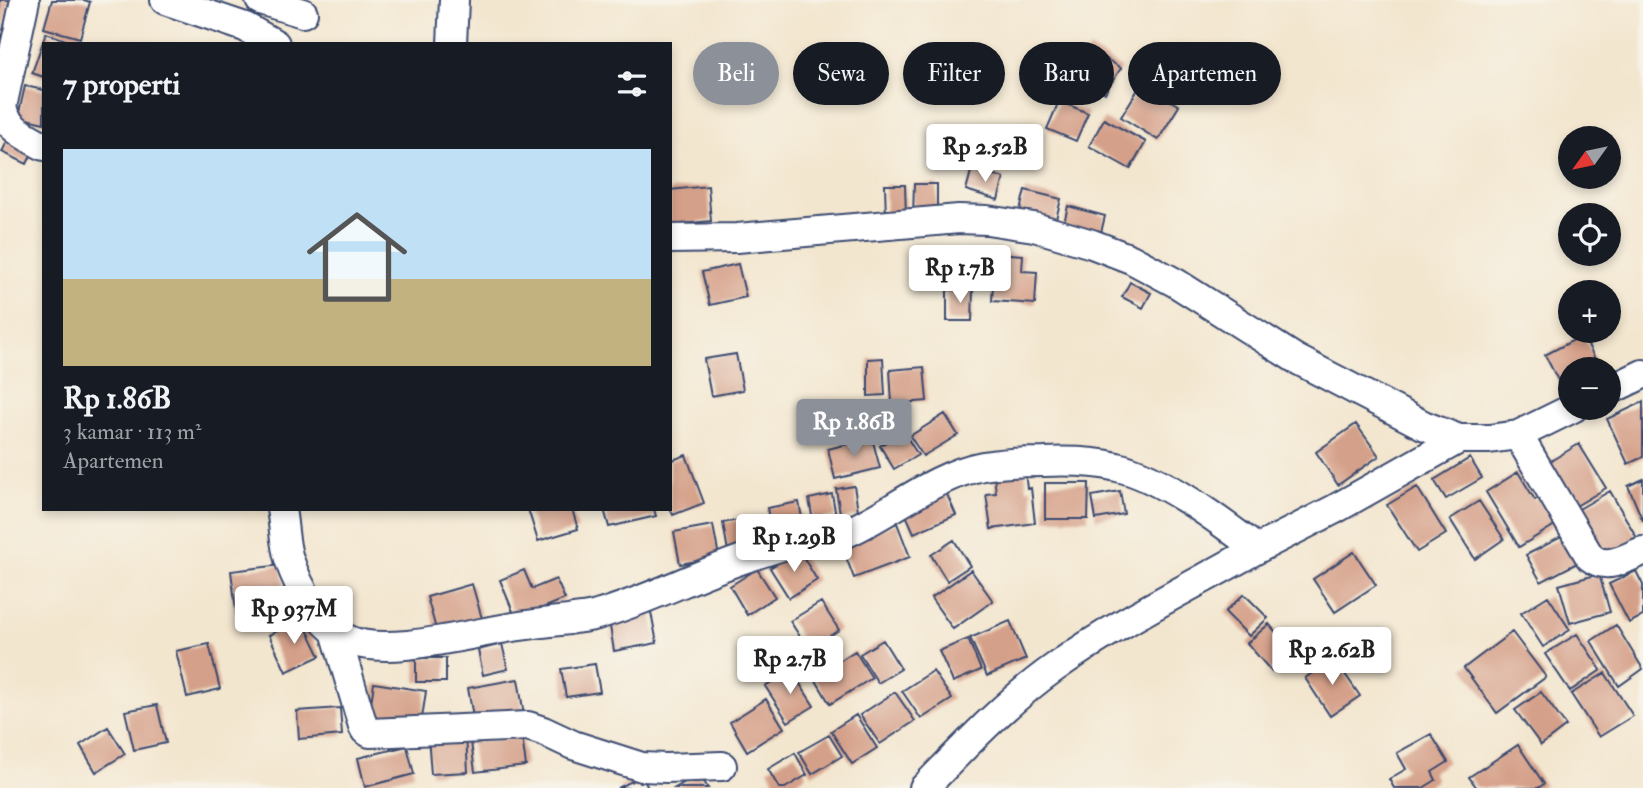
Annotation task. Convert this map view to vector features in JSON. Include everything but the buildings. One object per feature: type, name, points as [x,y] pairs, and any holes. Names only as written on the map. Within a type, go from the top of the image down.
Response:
[{"type":"street","points":[[26,0],[2,107],[5,117],[14,129],[42,145]]},
{"type":"street","points":[[165,0],[245,27],[271,42]]},
{"type":"street","points":[[260,0],[303,13]]},
{"type":"street","points":[[452,42],[454,0]]},
{"type":"street","points":[[672,239],[737,238],[959,219],[1034,227],[1131,259],[1176,283],[1296,359],[1412,420],[1459,439],[1518,435],[1558,415]]},
{"type":"street","points":[[1621,385],[1643,374]]},
{"type":"street","points":[[1518,435],[1590,557],[1596,562],[1606,564],[1643,551]]},
{"type":"street","points":[[924,788],[995,718],[1051,670],[1090,643],[1459,439]]},
{"type":"street","points":[[281,511],[289,558],[303,592],[323,620],[335,631],[358,644],[370,646],[438,641],[508,627],[594,617],[749,557],[786,545],[840,536],[934,484],[955,474],[983,466],[1077,461],[1120,467],[1181,496],[1257,549]]},
{"type":"street","points":[[335,631],[363,726],[370,733],[527,726],[573,745],[642,767],[722,766]]}]
